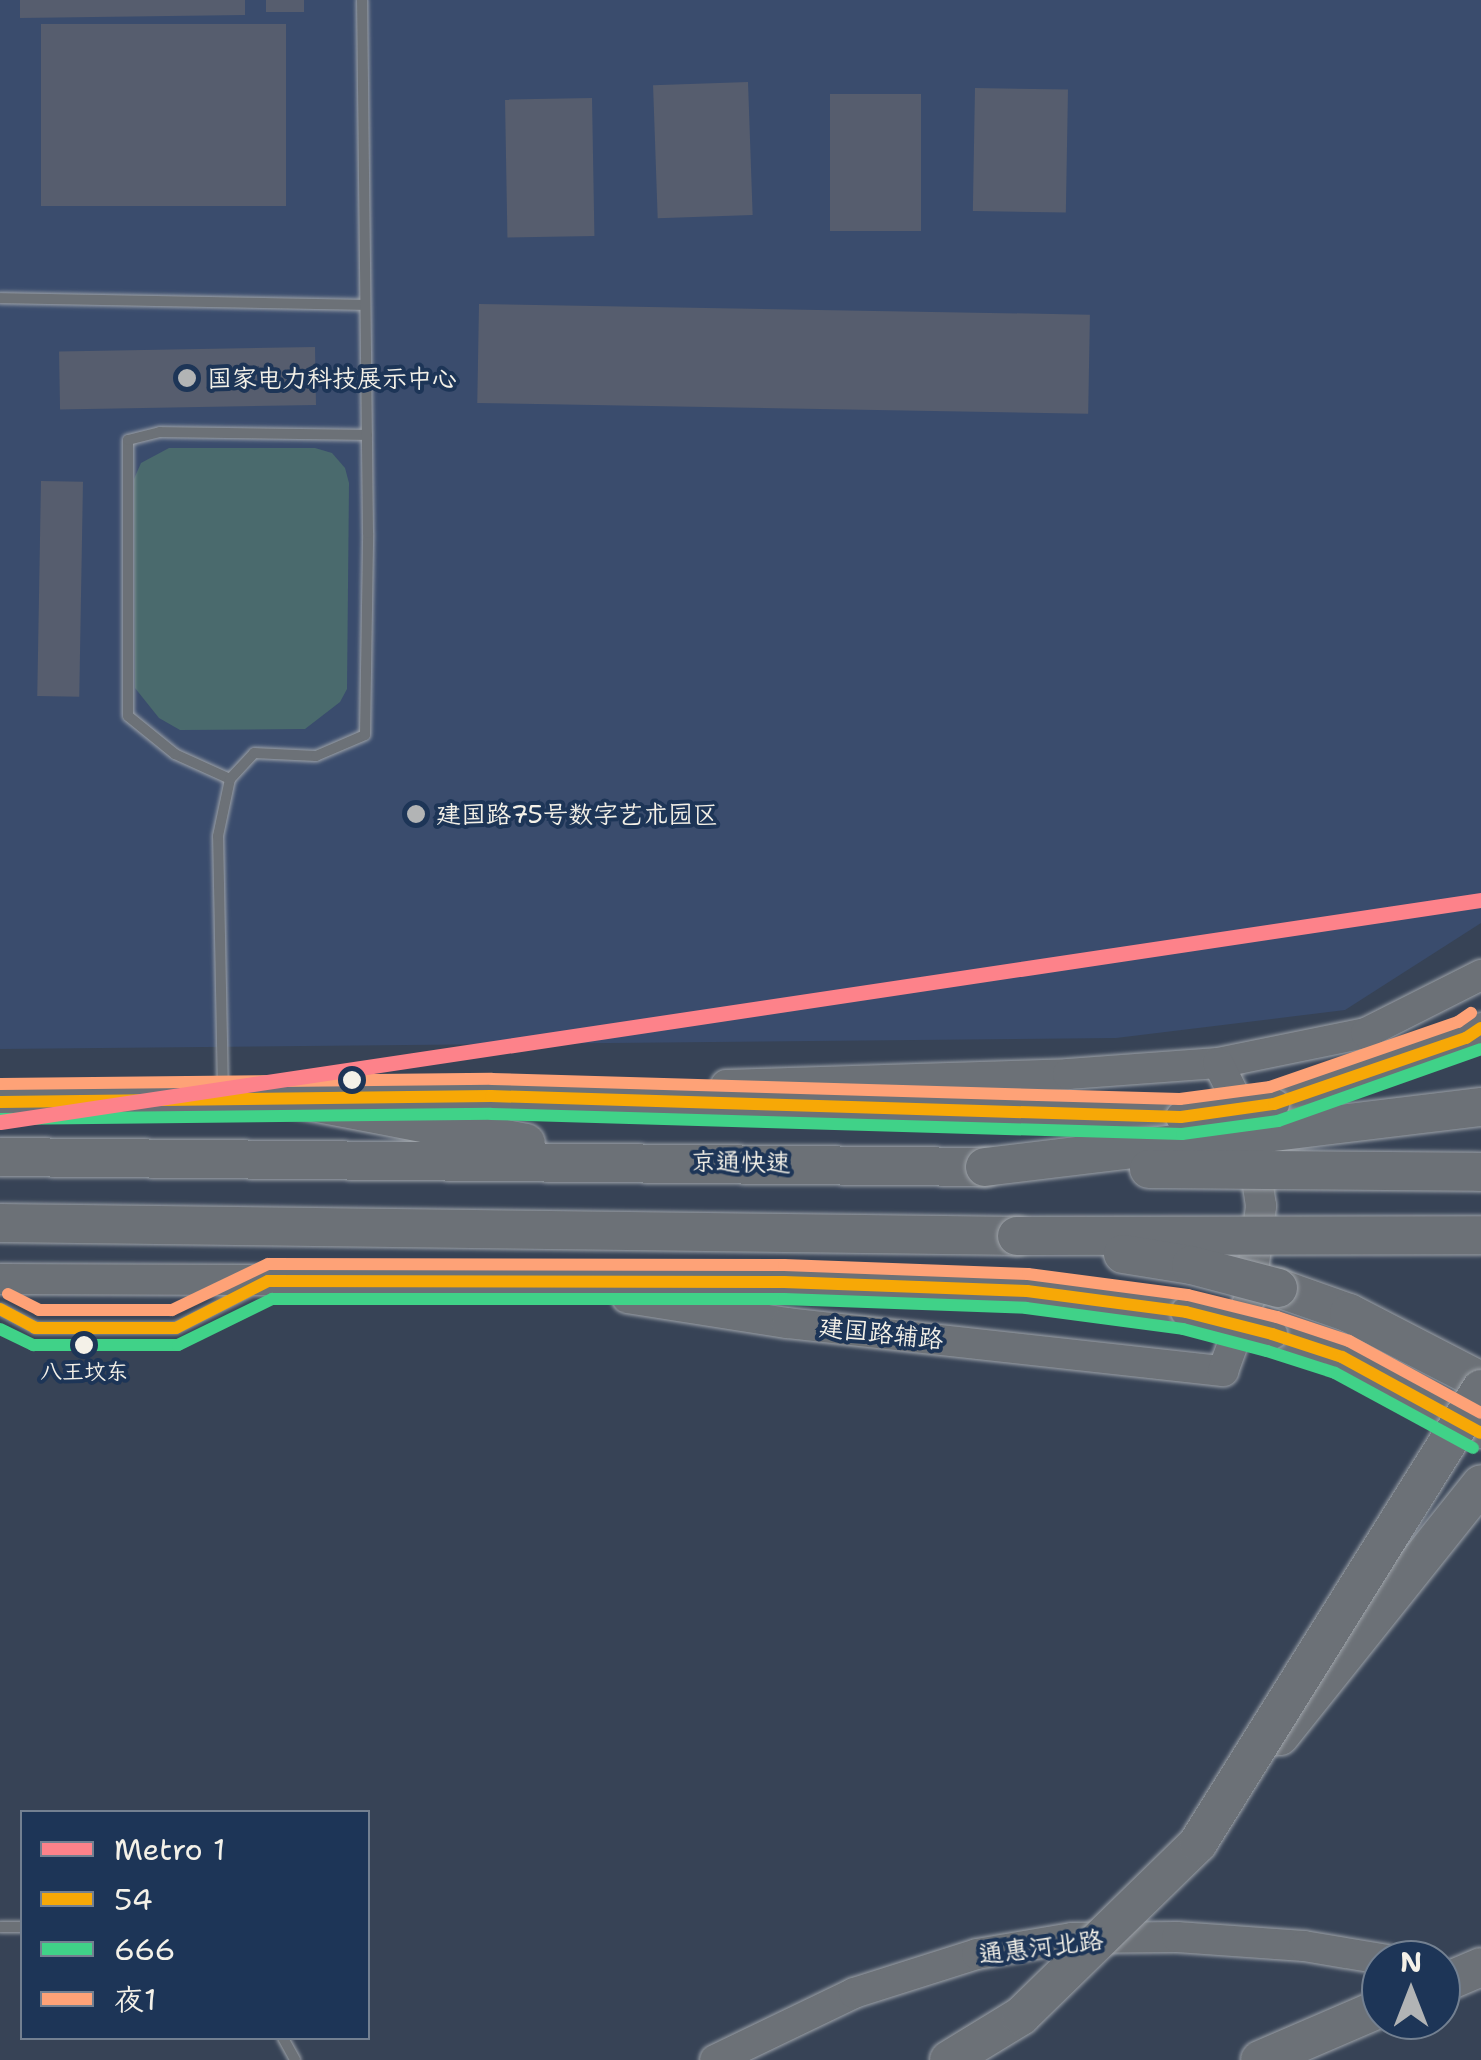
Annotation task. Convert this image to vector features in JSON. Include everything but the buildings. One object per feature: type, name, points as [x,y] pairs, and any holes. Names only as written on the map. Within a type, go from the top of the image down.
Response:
[{"type":"highway","points":[[296,1098],[617,1160]]},
{"type":"highway","points":[[985,1167],[1481,1107]]},
{"type":"highway","points":[[0,1138],[185,1157]]},
{"type":"highway","name":"京通快速","points":[[0,1157],[617,1160],[1481,1172]]},
{"type":"highway","points":[[0,1223],[1017,1236],[1481,1235]]},
{"type":"highway","points":[[0,1242],[157,1228]]},
{"type":"highway","points":[[1017,1236],[1191,1265],[1278,1288],[1349,1313],[1481,1381]]},
{"type":"highway","points":[[1198,1842],[1481,1389]]},
{"type":"highway","points":[[949,2060],[1021,2016],[1198,1842],[1437,1534],[1481,1484]]},
{"type":"highway","points":[[1260,2060],[1361,2017]]},
{"type":"street","points":[[0,1102],[491,1096],[1068,1074],[1218,1063],[1366,1033],[1481,976]]},
{"type":"street","points":[[491,1096],[1181,1117],[1274,1104],[1466,1038],[1481,1028]]},
{"type":"street","name":"建国路辅路","points":[[540,1284],[787,1322],[1223,1371],[1250,1296],[1261,1206],[1249,1126],[1218,1063]]},
{"type":"street","points":[[0,1279],[784,1282],[1027,1291],[1186,1312],[1272,1334],[1342,1357],[1481,1433]]},
{"type":"street","name":"通惠河北路","points":[[714,2060],[854,1993],[977,1954],[1072,1938],[1177,1937],[1304,1946],[1361,1956]]},
{"type":"lane","points":[[223,1099],[218,836],[230,779],[254,753],[316,756],[365,735],[362,0]]},
{"type":"lane","points":[[0,298],[365,305]]},
{"type":"lane","points":[[230,779],[175,754],[128,716],[128,440],[160,432],[366,435]]},
{"type":"lane","points":[[0,1309],[35,1328],[176,1328],[268,1281]]},
{"type":"shaded area","points":[[0,0],[1481,0],[1481,923],[1345,1010],[1116,1038],[0,1049]]},
{"type":"green space","points":[[169,448],[315,448],[332,453],[345,468],[349,483],[347,689],[340,702],[305,729],[180,730],[159,718],[135,688],[134,479],[141,463]]},
{"type":"metro line","name":"1","points":[[0,1122],[1481,900]]},
{"type":"transit line","name":"夜1","points":[[0,1084],[492,1079],[1180,1099],[1270,1087],[1458,1022],[1471,1013]]},
{"type":"transit line","name":"54","points":[[0,1102],[491,1096],[1181,1117],[1274,1104],[1466,1038],[1481,1028]]},
{"type":"transit line","name":"666","points":[[0,1119],[491,1114],[1182,1134],[1278,1121],[1481,1049]]},
{"type":"transit line","name":"夜1","points":[[8,1294],[39,1310],[172,1310],[268,1264],[784,1265],[1028,1274],[1188,1295],[1277,1317],[1349,1341],[1481,1413]]},
{"type":"transit line","name":"54","points":[[0,1309],[35,1328],[176,1328],[268,1281],[784,1282],[1027,1291],[1186,1312],[1272,1334],[1342,1357],[1481,1433]]},
{"type":"transit line","name":"666","points":[[0,1329],[33,1345],[178,1345],[272,1299],[784,1299],[1026,1308],[1183,1329],[1267,1351],[1335,1373],[1473,1448]]},
{"type":"place","name":"国家电力科技展示中心","points":[[187,378]]},
{"type":"place","name":"建国路75号数字艺术园区","points":[[416,814]]},
{"type":"place","name":"八王坟东","points":[[84,1345]]}]
